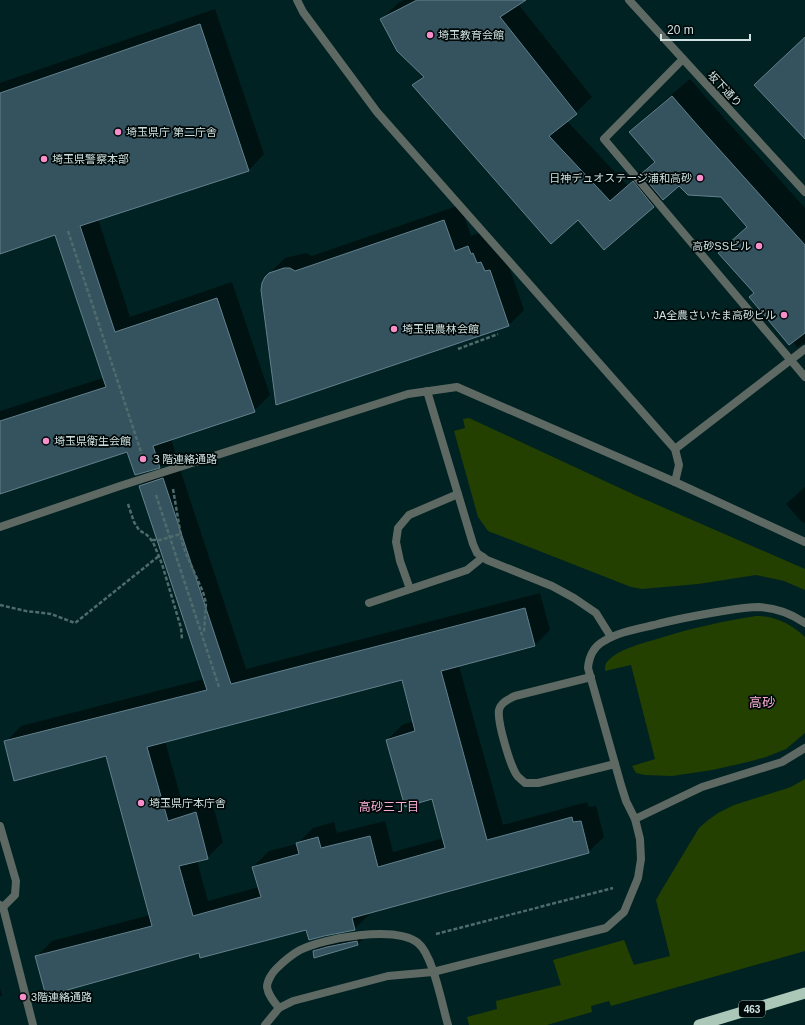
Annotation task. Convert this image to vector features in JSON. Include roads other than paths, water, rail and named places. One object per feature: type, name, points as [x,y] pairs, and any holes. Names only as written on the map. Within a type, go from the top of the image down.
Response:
[{"type":"highway","name":"463","points":[[699,1025],[805,993]]},
{"type":"street","points":[[297,0],[303,12],[377,112],[675,449],[679,465],[675,482]]},
{"type":"street","name":"坂下通り","points":[[629,0],[805,192]]},
{"type":"street","points":[[684,59],[604,139],[805,377]]},
{"type":"street","points":[[675,449],[805,349]]},
{"type":"street","points":[[0,527],[120,486],[385,401],[408,394],[457,387],[675,482],[805,542]]},
{"type":"street","points":[[427,391],[472,544],[477,553],[487,560],[552,586],[574,598],[596,613],[611,637]]},
{"type":"street","points":[[410,589],[400,561],[396,542],[398,528],[409,515],[458,494]]},
{"type":"street","points":[[369,603],[467,570],[483,557]]},
{"type":"street","points":[[265,1025],[279,1008],[293,1001],[388,976],[433,972],[606,928],[624,912],[637,882],[642,859],[640,839],[635,819],[626,801],[614,764],[590,677],[588,658],[593,650],[603,641],[621,633],[692,616],[738,609],[759,607],[777,610],[790,614],[805,623]]},
{"type":"street","points":[[590,677],[514,696],[505,701],[499,710],[500,722],[511,762],[516,776],[525,783],[538,783],[614,764]]},
{"type":"street","points":[[635,819],[702,787],[782,762],[805,748]]},
{"type":"street","points":[[0,826],[16,881],[15,895],[2,906],[33,1025]]},
{"type":"street","points":[[279,1008],[271,998],[267,987],[271,974],[284,961],[300,950],[356,935],[373,934],[403,936],[418,943],[426,952],[448,1025]]},
{"type":"place","name":"埼玉教育会館","points":[[430,35]]},
{"type":"place","name":"埼玉県庁 第二庁舎","points":[[118,132]]},
{"type":"place","name":"埼玉県警察本部","points":[[44,159]]},
{"type":"place","name":"日神デュオステージ浦和高砂","points":[[700,178]]},
{"type":"place","name":"高砂SSビル","points":[[759,246]]},
{"type":"place","name":"JA全農さいたま高砂ビル","points":[[784,315]]},
{"type":"place","name":"埼玉県農林会館","points":[[394,329]]},
{"type":"place","name":"埼玉県衛生会館","points":[[46,441]]},
{"type":"place","name":"３階連絡通路","points":[[143,459]]},
{"type":"place","name":"埼玉県庁本庁舎","points":[[141,803]]},
{"type":"place","name":"3階連絡通路","points":[[23,997]]},
{"type":"district","name":"高砂","points":[[762,702]]},
{"type":"district","name":"高砂三丁目","points":[[389,807]]}]
